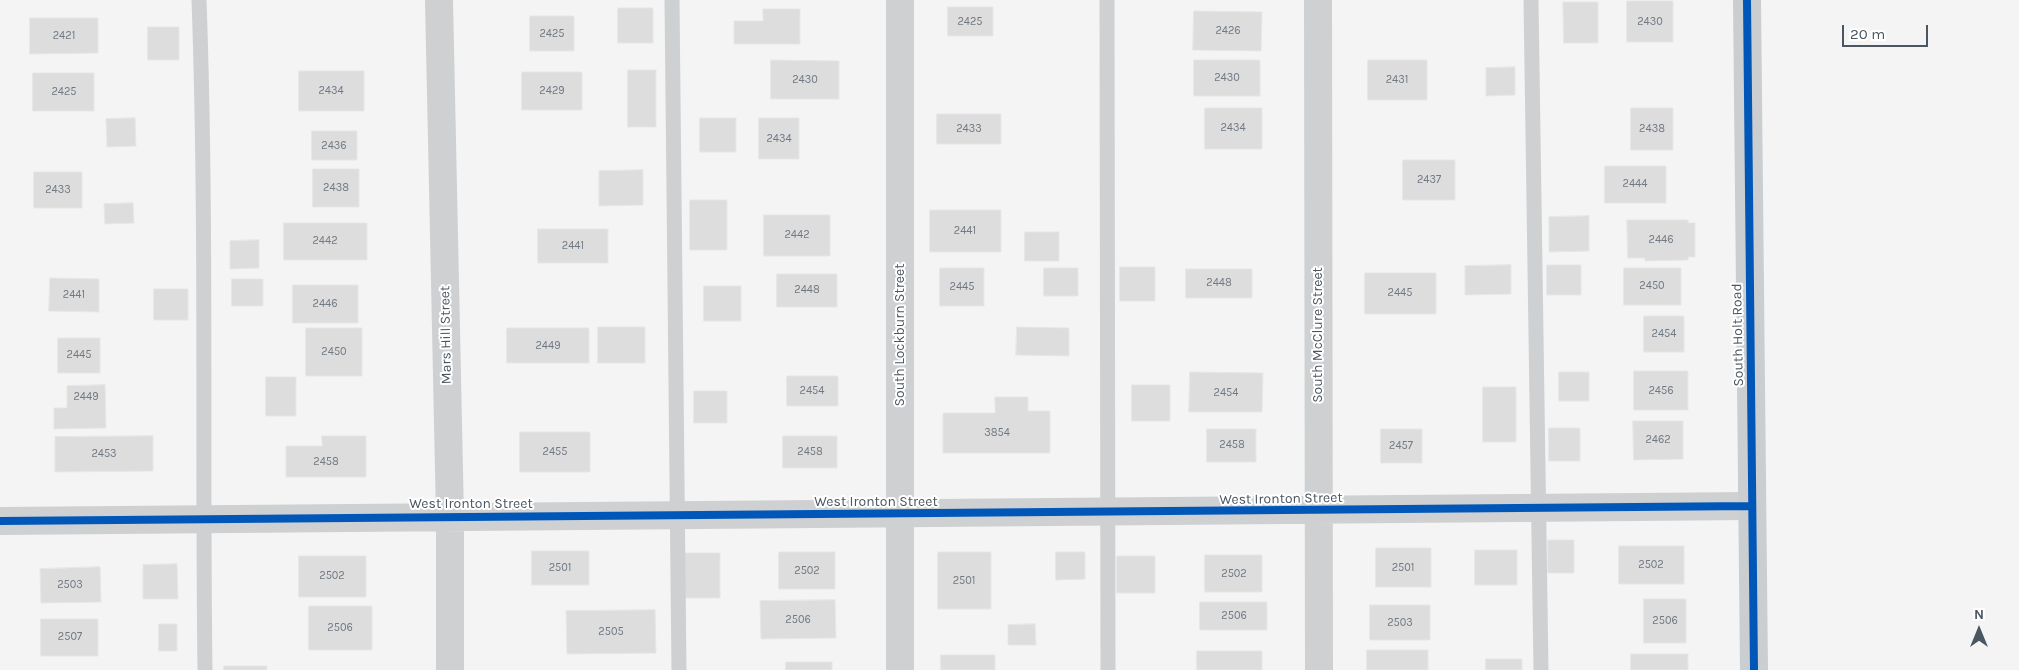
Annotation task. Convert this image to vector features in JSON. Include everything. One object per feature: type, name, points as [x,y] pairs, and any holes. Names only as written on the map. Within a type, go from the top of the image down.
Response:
[{"type":"main road","name":"South Holt Road","points":[[1747,0],[1754,670]]},
{"type":"street","name":"Mars Hill Street","points":[[439,0],[450,517],[450,670]]},
{"type":"street","name":"South Lockburn Street","points":[[900,0],[900,670]]},
{"type":"street","name":"South McClure Street","points":[[1318,0],[1319,670]]},
{"type":"street","name":"West Ironton Street","points":[[0,521],[1752,506]]},
{"type":"lane","points":[[199,0],[202,90],[205,670]]},
{"type":"lane","points":[[672,0],[679,670]]},
{"type":"lane","points":[[1107,0],[1108,670]]},
{"type":"lane","points":[[1531,0],[1541,670]]},
{"type":"building","points":[[1627,1],[1673,1],[1673,42],[1627,42]]},
{"type":"building","points":[[1563,2],[1598,2],[1598,43],[1564,43]]},
{"type":"building","points":[[948,7],[993,7],[993,36],[948,36]]},
{"type":"building","points":[[618,8],[653,8],[653,43],[618,43]]},
{"type":"building","points":[[763,9],[800,9],[800,44],[734,44],[734,21],[763,21]]},
{"type":"building","points":[[1194,11],[1262,12],[1261,51],[1193,50]]},
{"type":"building","points":[[530,16],[574,16],[574,51],[530,51]]},
{"type":"building","points":[[30,18],[98,18],[98,53],[30,54]]},
{"type":"building","points":[[148,27],[179,27],[179,60],[148,60]]},
{"type":"building","points":[[771,60],[839,61],[839,99],[771,99]]},
{"type":"building","points":[[1194,60],[1260,60],[1260,96],[1194,96]]},
{"type":"building","points":[[1368,60],[1427,60],[1427,100],[1368,100]]},
{"type":"building","points":[[1515,67],[1515,95],[1486,96],[1486,68]]},
{"type":"building","points":[[628,70],[656,70],[656,127],[628,127]]},
{"type":"building","points":[[299,71],[364,71],[364,111],[299,111]]},
{"type":"building","points":[[522,72],[582,72],[582,110],[522,110]]},
{"type":"building","points":[[33,73],[94,73],[94,111],[33,111]]},
{"type":"building","points":[[1205,108],[1262,108],[1262,149],[1205,149]]},
{"type":"building","points":[[1631,108],[1673,108],[1673,150],[1631,150]]},
{"type":"building","points":[[937,114],[1001,114],[1001,144],[937,144]]},
{"type":"building","points":[[135,118],[136,146],[107,147],[106,119]]},
{"type":"building","points":[[700,118],[736,118],[736,152],[700,152]]},
{"type":"building","points":[[759,118],[799,118],[799,159],[759,159]]},
{"type":"building","points":[[312,131],[357,131],[357,160],[312,160]]},
{"type":"building","points":[[1403,160],[1455,160],[1455,200],[1403,200]]},
{"type":"building","points":[[1605,166],[1666,166],[1666,203],[1605,203]]},
{"type":"building","points":[[313,169],[359,169],[359,207],[313,207]]},
{"type":"building","points":[[643,170],[643,205],[599,206],[599,171]]},
{"type":"building","points":[[34,172],[82,172],[82,208],[34,208]]},
{"type":"building","points":[[690,200],[727,200],[727,250],[690,250]]},
{"type":"building","points":[[133,203],[134,223],[105,224],[104,204]]},
{"type":"building","points":[[930,210],[1001,210],[1001,252],[930,252]]},
{"type":"building","points":[[764,215],[830,215],[830,256],[764,256]]},
{"type":"building","points":[[1589,216],[1589,251],[1549,252],[1549,217]]},
{"type":"building","points":[[1627,220],[1688,220],[1688,223],[1695,223],[1695,257],[1688,257],[1688,260],[1645,261],[1645,258],[1628,258]]},
{"type":"building","points":[[284,223],[367,223],[367,260],[284,260]]},
{"type":"building","points":[[538,229],[608,229],[608,263],[538,263]]},
{"type":"building","points":[[1025,232],[1059,232],[1059,261],[1025,261]]},
{"type":"building","points":[[259,240],[259,268],[230,269],[230,241]]},
{"type":"building","points":[[1511,265],[1511,294],[1465,295],[1465,266]]},
{"type":"building","points":[[1547,265],[1581,265],[1581,295],[1547,295]]},
{"type":"building","points":[[1120,267],[1155,267],[1155,301],[1120,301]]},
{"type":"building","points":[[940,268],[984,268],[984,306],[940,306]]},
{"type":"building","points":[[1044,268],[1078,268],[1078,296],[1044,296]]},
{"type":"building","points":[[1624,268],[1681,268],[1681,305],[1624,305]]},
{"type":"building","points":[[1186,269],[1252,269],[1252,298],[1186,298]]},
{"type":"building","points":[[1365,273],[1436,273],[1436,314],[1365,314]]},
{"type":"building","points":[[777,274],[837,274],[837,307],[777,307]]},
{"type":"building","points":[[50,278],[99,279],[99,312],[49,311]]},
{"type":"building","points":[[232,279],[263,279],[263,306],[232,306]]},
{"type":"building","points":[[293,285],[358,285],[358,323],[293,323]]},
{"type":"building","points":[[704,286],[741,286],[741,321],[704,321]]},
{"type":"building","points":[[154,289],[188,289],[188,320],[154,320]]},
{"type":"building","points":[[1644,316],[1684,316],[1684,352],[1644,352]]},
{"type":"building","points":[[598,327],[645,327],[645,363],[598,363]]},
{"type":"building","points":[[1017,327],[1069,328],[1069,356],[1016,355]]},
{"type":"building","points":[[306,328],[362,328],[362,376],[306,376]]},
{"type":"building","points":[[507,328],[589,328],[589,363],[507,363]]},
{"type":"building","points":[[58,338],[100,338],[100,373],[58,373]]},
{"type":"building","points":[[1634,371],[1688,371],[1688,410],[1634,410]]},
{"type":"building","points":[[1190,372],[1263,373],[1262,412],[1189,412]]},
{"type":"building","points":[[1559,372],[1589,372],[1589,401],[1559,401]]},
{"type":"building","points":[[787,376],[838,376],[838,406],[787,406]]},
{"type":"building","points":[[266,377],[296,377],[296,416],[266,416]]},
{"type":"building","points":[[105,385],[106,428],[54,429],[54,408],[67,408],[67,386]]},
{"type":"building","points":[[1132,385],[1170,385],[1170,421],[1132,421]]},
{"type":"building","points":[[1483,387],[1516,387],[1516,442],[1483,442]]},
{"type":"building","points":[[694,391],[727,391],[727,423],[694,423]]},
{"type":"building","points":[[995,397],[1028,397],[1028,411],[1050,411],[1050,453],[943,453],[943,413],[995,413]]},
{"type":"building","points":[[1633,421],[1683,421],[1683,459],[1634,460]]},
{"type":"building","points":[[1549,428],[1580,428],[1580,461],[1549,461]]},
{"type":"building","points":[[1207,429],[1256,429],[1256,462],[1207,462]]},
{"type":"building","points":[[1381,429],[1422,429],[1422,463],[1381,463]]},
{"type":"building","points":[[520,432],[590,432],[590,472],[520,472]]},
{"type":"building","points":[[153,436],[153,471],[55,472],[55,437]]},
{"type":"building","points":[[322,436],[366,436],[366,477],[286,477],[286,446],[322,446]]},
{"type":"building","points":[[783,436],[837,436],[837,468],[783,468]]},
{"type":"building","points":[[1548,540],[1574,540],[1574,573],[1548,573]]},
{"type":"building","points":[[1619,546],[1684,546],[1684,584],[1619,584]]},
{"type":"building","points":[[1376,548],[1431,548],[1431,587],[1376,587]]},
{"type":"building","points":[[1475,550],[1517,550],[1517,585],[1475,585]]},
{"type":"building","points":[[532,551],[589,551],[589,585],[532,585]]},
{"type":"building","points":[[779,552],[835,552],[835,589],[779,589]]},
{"type":"building","points":[[938,552],[991,552],[991,609],[938,609]]},
{"type":"building","points":[[1056,552],[1085,552],[1085,579],[1056,580]]},
{"type":"building","points":[[684,553],[720,553],[720,598],[684,598]]},
{"type":"building","points":[[1205,555],[1262,555],[1262,592],[1205,592]]},
{"type":"building","points":[[299,556],[366,556],[366,597],[299,597]]},
{"type":"building","points":[[1117,556],[1155,556],[1155,593],[1117,593]]},
{"type":"building","points":[[177,564],[178,599],[143,599],[143,565]]},
{"type":"building","points":[[100,567],[101,602],[41,603],[40,569]]},
{"type":"building","points":[[1644,599],[1686,599],[1686,643],[1644,643]]},
{"type":"building","points":[[835,600],[836,638],[761,639],[760,601]]},
{"type":"building","points":[[1200,602],[1267,602],[1267,630],[1200,630]]},
{"type":"building","points":[[1370,605],[1430,605],[1430,640],[1370,640]]},
{"type":"building","points":[[309,606],[372,606],[372,650],[309,650]]},
{"type":"building","points":[[655,610],[656,653],[567,654],[566,611]]},
{"type":"building","points":[[41,619],[98,619],[98,656],[41,656]]},
{"type":"building","points":[[159,624],[177,624],[177,651],[159,651]]},
{"type":"building","points":[[1035,624],[1036,645],[1008,645],[1008,625]]},
{"type":"building","points":[[1367,650],[1428,650],[1428,670],[1367,670]]},
{"type":"building","points":[[1197,651],[1262,651],[1262,670],[1197,670]]},
{"type":"building","points":[[1631,654],[1688,654],[1688,670],[1631,670]]},
{"type":"building","points":[[941,655],[995,655],[995,670],[941,670]]},
{"type":"building","points":[[1486,659],[1522,659],[1522,670],[1486,670]]},
{"type":"building","points":[[786,662],[832,662],[832,670],[786,670]]},
{"type":"building","points":[[224,666],[267,666],[267,670],[224,670]]},
{"type":"cycle path","points":[[1747,0],[1754,670]]},
{"type":"cycle path","points":[[0,521],[1752,506]]}]
